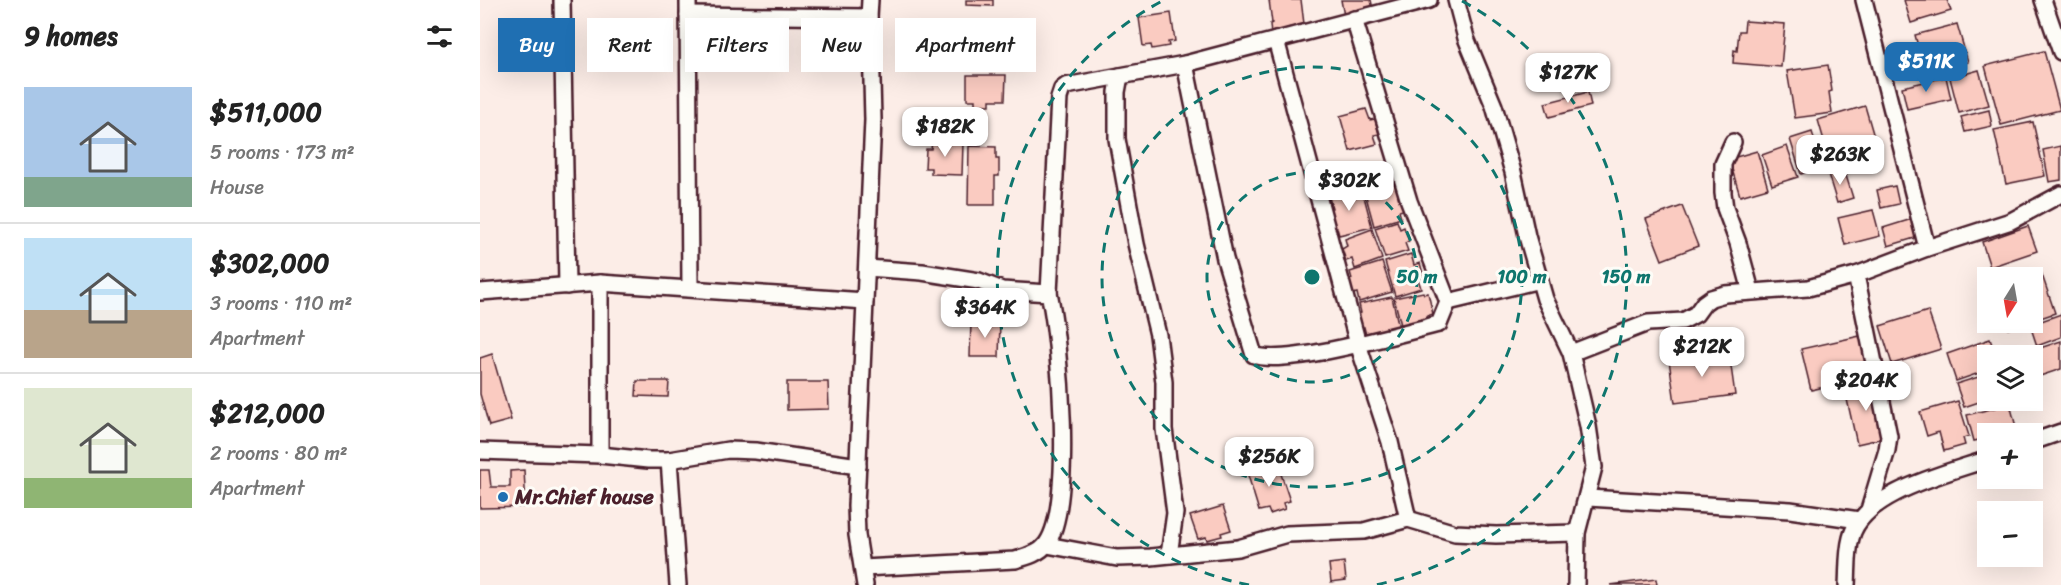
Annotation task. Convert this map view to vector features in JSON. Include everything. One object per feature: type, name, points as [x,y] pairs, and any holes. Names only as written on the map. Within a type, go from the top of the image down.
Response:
[{"type":"street","points":[[562,0],[567,286]]},
{"type":"street","points":[[865,585],[857,516],[873,120],[870,0]]},
{"type":"street","points":[[863,568],[1015,560],[1033,554],[1047,545],[1060,510],[1062,423],[1056,338],[1049,293],[1060,94],[1066,86],[1185,64],[1429,0]]},
{"type":"street","points":[[1456,0],[1466,38],[1494,106],[1545,299],[1571,353],[1592,450],[1594,467],[1588,498],[1577,533],[1576,585]]},
{"type":"street","points":[[1864,0],[1927,248]]},
{"type":"street","points":[[2043,0],[2061,52]]},
{"type":"street","points":[[690,288],[688,8],[869,17]]},
{"type":"street","points":[[1185,64],[1225,259],[1254,355],[1263,358],[1293,357],[1439,324],[1448,302],[1409,201],[1354,19]]},
{"type":"street","points":[[1276,40],[1358,344],[1390,442],[1408,519]]},
{"type":"street","points":[[1120,76],[1117,92],[1117,139],[1136,244],[1158,335],[1164,382],[1164,429],[1175,513],[1169,555]]},
{"type":"street","points":[[1733,142],[1723,164],[1723,193],[1725,208],[1738,243],[1751,291]]},
{"type":"street","points":[[1571,353],[1648,323],[1690,319],[1711,298],[1725,294],[1808,288],[1856,275],[1927,248],[2011,221],[2061,194]]},
{"type":"street","points":[[867,268],[922,272],[979,281],[1002,290],[1049,293]]},
{"type":"street","points":[[1847,585],[1851,538],[1864,515],[1887,450],[1889,436],[1856,275]]},
{"type":"street","points":[[1448,302],[1540,280]]},
{"type":"street","points":[[600,283],[600,455]]},
{"type":"street","points":[[480,292],[600,283],[865,301]]},
{"type":"street","points":[[2043,438],[2061,432]]},
{"type":"street","points":[[480,451],[669,460],[728,450],[756,451],[858,466]]},
{"type":"street","points":[[669,460],[678,585]]},
{"type":"street","points":[[1588,498],[1864,515],[1884,498],[1901,490],[1977,463]]},
{"type":"street","points":[[1047,545],[1117,558],[1169,555],[1238,548],[1287,534],[1365,531],[1408,519],[1455,532],[1496,535],[1577,533]]},
{"type":"building","points":[[966,0],[993,0],[993,6],[966,5]]},
{"type":"building","points":[[1269,0],[1301,0],[1304,24],[1287,28],[1288,34],[1271,36]]},
{"type":"building","points":[[1341,0],[1371,0],[1373,9],[1344,16]]},
{"type":"building","points":[[1904,0],[1947,0],[1951,11],[1911,23]]},
{"type":"building","points":[[1171,13],[1175,41],[1168,42],[1169,46],[1152,49],[1151,45],[1143,46],[1139,18]]},
{"type":"building","points":[[1745,21],[1785,24],[1781,67],[1733,63],[1739,31],[1744,31]]},
{"type":"building","points":[[1957,24],[1968,62],[1925,73],[1915,35]]},
{"type":"building","points":[[2044,51],[2060,110],[2001,125],[1985,66]]},
{"type":"building","points":[[1828,65],[1832,91],[1829,92],[1832,113],[1795,118],[1787,71]]},
{"type":"building","points":[[1979,70],[1989,105],[1959,113],[1950,78]]},
{"type":"building","points":[[967,75],[1006,75],[1005,100],[990,100],[990,105],[975,105],[975,100],[967,100]]},
{"type":"building","points":[[1946,77],[1951,99],[1907,109],[1902,87]]},
{"type":"building","points":[[1588,92],[1591,106],[1549,117],[1545,103]]},
{"type":"building","points":[[1865,106],[1879,154],[1832,168],[1818,120]]},
{"type":"building","points":[[1366,109],[1370,120],[1375,119],[1379,134],[1374,135],[1377,144],[1350,151],[1340,116]]},
{"type":"building","points":[[1989,110],[1992,126],[1965,132],[1961,117]]},
{"type":"building","points":[[2033,122],[2045,176],[2006,184],[1994,130]]},
{"type":"building","points":[[1812,132],[1823,167],[1801,174],[1790,139]]},
{"type":"building","points":[[932,142],[963,143],[962,175],[931,174],[931,168],[925,168],[926,149],[931,149]]},
{"type":"building","points":[[969,146],[996,147],[999,176],[995,176],[995,205],[968,205]]},
{"type":"building","points":[[1787,146],[1798,177],[1772,185],[1762,155]]},
{"type":"building","points":[[2061,146],[2061,180],[2049,182],[2043,150]]},
{"type":"building","points":[[1757,151],[1768,188],[1740,196],[1729,159]]},
{"type":"building","points":[[1844,169],[1853,198],[1837,203],[1828,174]]},
{"type":"building","points":[[1392,181],[1393,184],[1396,183],[1403,210],[1399,211],[1401,218],[1374,226],[1364,189]]},
{"type":"building","points":[[1895,186],[1899,204],[1881,208],[1877,190]]},
{"type":"building","points":[[1362,189],[1372,227],[1339,235],[1337,228],[1333,230],[1327,209],[1332,208],[1329,197]]},
{"type":"building","points":[[1682,206],[1698,246],[1662,260],[1646,219]]},
{"type":"building","points":[[1873,210],[1880,236],[1845,245],[1838,218]]},
{"type":"building","points":[[1912,219],[1918,237],[1888,246],[1883,228]]},
{"type":"building","points":[[1397,221],[1400,229],[1404,227],[1409,241],[1405,243],[1408,251],[1385,258],[1375,228]]},
{"type":"building","points":[[2028,226],[2037,251],[1990,267],[1982,242]]},
{"type":"building","points":[[1372,229],[1382,259],[1355,269],[1352,259],[1346,261],[1342,249],[1347,246],[1345,239]]},
{"type":"building","points":[[1411,254],[1414,265],[1420,263],[1424,277],[1418,279],[1421,288],[1395,296],[1385,262]]},
{"type":"building","points":[[1382,262],[1392,292],[1359,302],[1357,293],[1353,294],[1349,280],[1352,279],[1350,272]]},
{"type":"building","points":[[2043,278],[2055,313],[2043,317]]},
{"type":"building","points":[[1428,293],[1433,314],[1427,316],[1429,323],[1402,329],[1394,298]]},
{"type":"building","points":[[1392,297],[1399,328],[1366,335],[1364,327],[1361,328],[1358,314],[1361,313],[1359,304]]},
{"type":"building","points":[[1928,311],[1941,349],[1892,364],[1880,326]]},
{"type":"building","points":[[2061,314],[2061,337],[2037,345],[2033,333],[2043,333],[2043,320]]},
{"type":"building","points":[[971,321],[1000,322],[999,357],[970,357]]},
{"type":"building","points":[[1860,336],[1869,377],[1811,390],[1801,349]]},
{"type":"building","points":[[1990,339],[1992,345],[1977,345],[1977,374],[1956,381],[1947,354]]},
{"type":"building","points":[[2061,341],[2061,369],[2043,375],[2043,347]]},
{"type":"building","points":[[1729,352],[1735,395],[1675,403],[1669,360]]},
{"type":"building","points":[[492,354],[511,420],[489,426],[480,394],[480,358]]},
{"type":"building","points":[[1977,377],[1977,403],[1964,407],[1956,384]]},
{"type":"building","points":[[1874,379],[1888,437],[1857,444],[1844,386]]},
{"type":"building","points":[[637,381],[669,381],[668,397],[636,396]]},
{"type":"building","points":[[787,382],[828,382],[829,409],[787,410]]},
{"type":"building","points":[[1958,401],[1969,436],[1963,438],[1965,445],[1944,451],[1939,432],[1927,436],[1920,412]]},
{"type":"building","points":[[1983,411],[2012,411],[2015,423],[1977,423],[1977,440],[1974,441],[1967,415]]},
{"type":"building","points":[[1277,462],[1290,501],[1283,503],[1285,509],[1270,514],[1268,509],[1259,511],[1247,472]]},
{"type":"building","name":"Mr.Chief house","points":[[480,470],[489,470],[491,487],[510,487],[510,471],[524,470],[526,507],[480,508]]},
{"type":"building","points":[[1223,506],[1231,530],[1221,533],[1222,536],[1207,540],[1206,537],[1198,539],[1190,516]]},
{"type":"building","points":[[1344,562],[1346,580],[1331,582],[1329,564]]},
{"type":"building","points":[[1656,579],[1657,585],[1610,585]]},
{"type":"place","name":"Mr.Chief house","points":[[503,497]]}]
